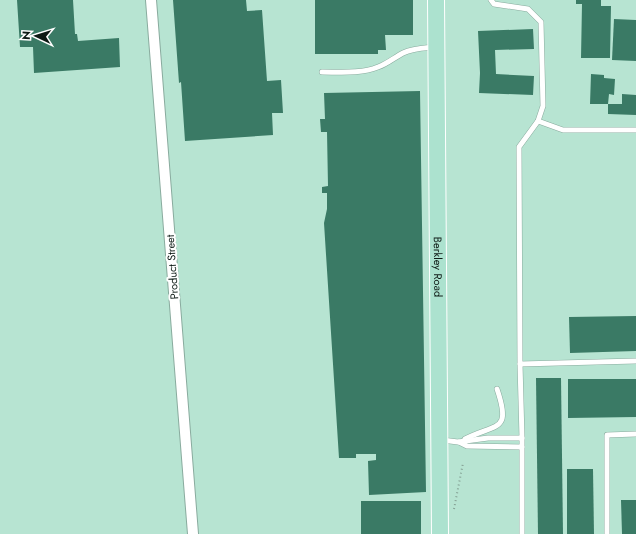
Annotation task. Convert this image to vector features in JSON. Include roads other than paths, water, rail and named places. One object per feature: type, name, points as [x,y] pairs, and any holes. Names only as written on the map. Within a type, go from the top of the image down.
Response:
[{"type":"main road","name":"Berkley Road","points":[[436,0],[440,534]]},
{"type":"street","name":"Product Street","points":[[151,0],[193,534]]},
{"type":"lane","points":[[491,0],[494,4],[528,9],[541,22],[544,106],[538,121],[519,147],[522,534]]},
{"type":"lane","points":[[322,72],[352,72],[366,70],[378,67],[404,52],[414,49],[436,47]]},
{"type":"lane","points":[[538,121],[563,130],[636,130]]},
{"type":"lane","points":[[520,364],[636,361]]},
{"type":"lane","points":[[458,442],[497,426],[500,422],[504,412],[497,389]]},
{"type":"lane","points":[[607,534],[607,435],[636,434]]},
{"type":"lane","points":[[440,440],[458,442],[488,438],[522,438]]},
{"type":"lane","points":[[458,442],[467,446],[522,447]]}]
